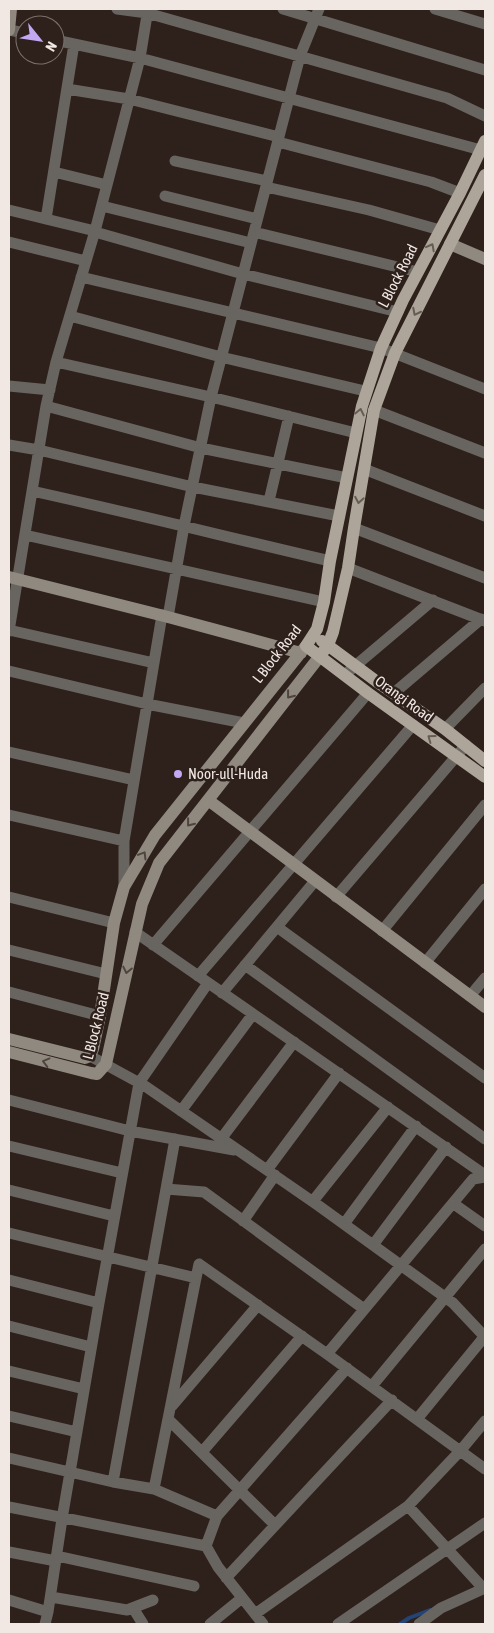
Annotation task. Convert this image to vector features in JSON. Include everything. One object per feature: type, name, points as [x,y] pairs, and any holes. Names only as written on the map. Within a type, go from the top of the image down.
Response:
[{"type":"main road","points":[[9,30],[11,9]]},
{"type":"main road","name":"L Block Road","points":[[9,1039],[85,1058],[90,1056],[100,1016],[114,923],[124,887],[156,835],[307,645],[317,629],[324,602],[330,561],[365,391],[381,348],[398,312],[483,146]]},
{"type":"main road","name":"L Block Road","points":[[9,1052],[97,1074],[106,1064],[142,904],[159,863],[320,656],[334,632],[348,568],[374,410],[395,353],[485,175]]},
{"type":"main road","points":[[450,244],[485,259]]},
{"type":"main road","points":[[13,578],[165,616],[307,645]]},
{"type":"main road","name":"Orangi Road","points":[[307,645],[328,645],[445,729],[485,761]]},
{"type":"main road","name":"Orangi Road","points":[[307,645],[412,725],[485,776]]},
{"type":"main road","points":[[208,800],[315,882],[485,1007]]},
{"type":"street","points":[[117,9],[148,11],[447,98],[485,116]]},
{"type":"street","points":[[283,9],[317,13],[485,70]]},
{"type":"street","points":[[435,9],[485,24]]},
{"type":"street","points":[[148,11],[140,58],[102,206],[56,362],[46,406],[25,535],[13,578],[9,630],[154,663]]},
{"type":"street","points":[[302,11],[305,41]]},
{"type":"street","points":[[124,887],[124,841],[154,663],[177,569],[211,397],[300,56],[317,13]]},
{"type":"street","points":[[65,42],[140,58],[289,98],[483,146]]},
{"type":"street","points":[[46,219],[74,44]]},
{"type":"street","points":[[66,89],[129,100],[431,182],[460,193]]},
{"type":"street","points":[[175,161],[440,230]]},
{"type":"street","points":[[54,172],[107,186]]},
{"type":"street","points":[[165,196],[257,219]]},
{"type":"street","points":[[102,206],[418,272]]},
{"type":"street","points":[[9,210],[95,231],[243,274],[398,312]]},
{"type":"street","points":[[9,242],[86,261]]},
{"type":"street","points":[[81,277],[381,348],[485,389]]},
{"type":"street","points":[[70,316],[221,358],[365,391]]},
{"type":"street","points":[[56,362],[211,397],[356,433]]},
{"type":"street","points":[[9,386],[50,390]]},
{"type":"street","points":[[46,406],[201,448],[347,478]]},
{"type":"street","points":[[374,410],[485,453]]},
{"type":"street","points":[[269,501],[289,416]]},
{"type":"street","points":[[9,446],[39,450],[193,486],[339,516]]},
{"type":"street","points":[[364,469],[485,516]]},
{"type":"street","points":[[32,491],[330,561]]},
{"type":"street","points":[[354,528],[485,578]]},
{"type":"street","points":[[25,535],[324,602]]},
{"type":"street","points":[[348,568],[483,620],[394,693]]},
{"type":"street","points":[[345,675],[433,600]]},
{"type":"street","points":[[9,671],[147,704],[244,723]]},
{"type":"street","points":[[445,729],[485,688]]},
{"type":"street","points":[[153,945],[368,692]]},
{"type":"street","points":[[198,976],[412,725]]},
{"type":"street","points":[[336,897],[466,745]]},
{"type":"street","points":[[9,752],[134,780]]},
{"type":"street","points":[[382,931],[485,805]]},
{"type":"street","points":[[9,816],[124,841]]},
{"type":"street","points":[[222,993],[315,882]]},
{"type":"street","points":[[425,963],[485,889]]},
{"type":"street","points":[[9,897],[114,923]]},
{"type":"street","points":[[277,927],[485,1078]]},
{"type":"street","points":[[135,932],[416,1126],[485,1176]]},
{"type":"street","points":[[9,950],[106,974]]},
{"type":"street","points":[[245,965],[485,1139]]},
{"type":"street","points":[[470,996],[485,978]]},
{"type":"street","points":[[45,1624],[91,1347],[139,1083],[208,983]]},
{"type":"street","points":[[9,992],[100,1016]]},
{"type":"street","points":[[181,1111],[253,1014]]},
{"type":"street","points":[[222,1139],[294,1042]]},
{"type":"street","points":[[90,1056],[139,1083],[313,1202],[453,1303],[485,1336],[417,1419]]},
{"type":"street","points":[[243,1221],[271,1173],[339,1073]]},
{"type":"street","points":[[9,1100],[130,1131],[239,1150]]},
{"type":"street","points":[[313,1202],[388,1107]]},
{"type":"street","points":[[344,1224],[416,1126]]},
{"type":"street","points":[[113,1482],[175,1139]]},
{"type":"street","points":[[9,1146],[122,1173]]},
{"type":"street","points":[[373,1245],[446,1147]]},
{"type":"street","points":[[327,1354],[473,1179],[485,1176]]},
{"type":"street","points":[[166,1189],[204,1192],[364,1309]]},
{"type":"street","points":[[9,1190],[114,1216]]},
{"type":"street","points":[[454,1204],[485,1226]]},
{"type":"street","points":[[9,1233],[196,1278]]},
{"type":"street","points":[[372,1386],[485,1249]]},
{"type":"street","points":[[154,1489],[199,1264],[392,1400],[485,1469]]},
{"type":"street","points":[[9,1280],[99,1303]]},
{"type":"street","points":[[169,1414],[258,1305]]},
{"type":"street","points":[[9,1326],[91,1347]]},
{"type":"street","points":[[202,1452],[302,1336]]},
{"type":"street","points":[[206,1546],[217,1516],[347,1368]]},
{"type":"street","points":[[9,1371],[84,1389]]},
{"type":"street","points":[[226,1578],[392,1400]]},
{"type":"street","points":[[169,1414],[202,1452],[275,1526]]},
{"type":"street","points":[[9,1416],[77,1432]]},
{"type":"street","points":[[255,1614],[408,1506],[461,1450],[485,1421]]},
{"type":"street","points":[[9,1458],[113,1482],[154,1489],[217,1516]]},
{"type":"street","points":[[408,1506],[484,1588],[441,1608],[420,1624]]},
{"type":"street","points":[[9,1508],[206,1546],[226,1578],[263,1624]]},
{"type":"street","points":[[338,1624],[485,1523]]},
{"type":"street","points":[[9,1552],[56,1559],[194,1586]]},
{"type":"street","points":[[51,1597],[127,1610],[153,1600]]},
{"type":"street","points":[[210,1624],[242,1598]]},
{"type":"street","points":[[9,1600],[48,1612]]},
{"type":"street","points":[[134,1608],[143,1624]]},
{"type":"waterway","points":[[400,1624],[409,1618],[430,1610]]},
{"type":"place","name":"Noor-ull-Huda","points":[[178,774]]}]
